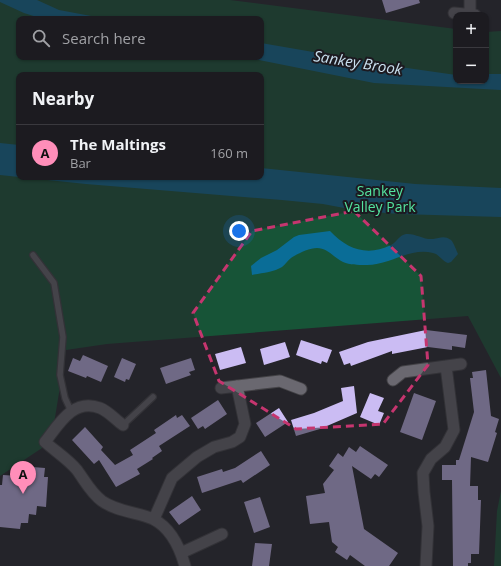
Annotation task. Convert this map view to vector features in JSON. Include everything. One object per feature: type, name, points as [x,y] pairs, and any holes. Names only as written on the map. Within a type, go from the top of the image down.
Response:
[{"type":"street","points":[[470,0],[472,12]]},
{"type":"street","points":[[394,380],[403,372],[461,364]]},
{"type":"street","points":[[426,566],[428,526],[423,473],[431,459],[445,447],[454,430],[446,366]]},
{"type":"street","points":[[221,388],[280,380],[301,389]]},
{"type":"street","points":[[154,519],[172,478],[197,457],[214,447],[232,442],[240,437],[245,424],[237,386]]},
{"type":"street","points":[[123,425],[101,408],[84,406],[66,414],[45,442],[76,469],[91,490],[102,501],[121,510],[154,519],[169,532],[176,542],[185,566]]},
{"type":"street","points":[[181,553],[222,534]]},
{"type":"lane","points":[[33,256],[54,283],[64,337],[60,375],[65,398],[72,412]]},
{"type":"lane","points":[[123,425],[153,397]]},
{"type":"highlighted area","points":[[354,211],[421,276],[428,365],[383,424],[296,429],[219,381],[193,313],[252,231]]},
{"type":"green space","name":"Sankey Valley Park","points":[[0,0],[230,0],[453,29],[453,84],[489,84],[489,32],[501,31],[501,378],[468,316],[107,344],[66,350],[51,442],[0,476]]},
{"type":"green space","points":[[501,491],[501,566],[494,566],[497,511]]},
{"type":"water","points":[[0,0],[37,0],[59,10],[91,16],[34,16],[0,2]]},
{"type":"water","name":"Sankey Brook","points":[[264,44],[453,75],[453,84],[489,84],[489,74],[501,74],[501,90],[374,83],[259,60],[264,60]]},
{"type":"water","points":[[0,143],[16,145],[16,177],[0,175]]},
{"type":"water","points":[[264,168],[415,184],[501,188],[501,217],[400,214],[360,211],[323,204],[48,180],[264,180]]},
{"type":"water","points":[[330,231],[350,247],[366,251],[382,249],[391,245],[406,234],[413,234],[430,239],[442,237],[452,241],[458,254],[451,262],[448,263],[435,254],[416,252],[374,265],[360,265],[346,263],[328,251],[321,248],[314,248],[294,256],[279,269],[252,275],[251,266],[261,258],[277,250],[294,237]]},
{"type":"building","points":[[382,0],[419,0],[420,3],[386,13]]},
{"type":"building","points":[[426,330],[467,335],[465,348],[452,346],[452,350],[428,347],[392,354],[392,351],[351,366],[350,363],[344,365],[339,352],[368,342]]},
{"type":"building","points":[[301,340],[332,350],[327,363],[322,361],[321,364],[296,355]]},
{"type":"building","points":[[285,342],[290,357],[264,365],[260,349]]},
{"type":"building","points":[[241,347],[246,363],[220,370],[215,354]]},
{"type":"building","points":[[83,355],[108,366],[101,382],[87,376],[86,378],[68,371],[73,358],[80,361]]},
{"type":"building","points":[[122,358],[136,364],[129,380],[126,379],[125,382],[114,377]]},
{"type":"building","points":[[191,358],[195,370],[189,372],[191,375],[166,384],[160,368]]},
{"type":"building","points":[[486,370],[491,416],[499,419],[495,432],[497,433],[488,462],[471,457],[470,486],[478,486],[478,500],[481,500],[479,554],[471,554],[471,563],[468,563],[468,566],[453,566],[452,480],[442,480],[442,465],[456,465],[456,460],[459,460],[474,412],[470,378],[473,378],[472,372]]},
{"type":"building","points":[[354,386],[357,413],[320,429],[296,436],[291,420],[314,413],[343,401],[341,388]]},
{"type":"building","points":[[370,393],[384,398],[378,411],[384,413],[379,425],[360,417]]},
{"type":"building","points":[[414,393],[436,401],[422,440],[400,432]]},
{"type":"building","points":[[218,400],[227,414],[205,429],[203,426],[198,429],[191,418]]},
{"type":"building","points":[[279,408],[288,422],[265,437],[256,423]]},
{"type":"building","points":[[176,415],[177,418],[182,415],[190,426],[159,446],[162,451],[152,458],[153,459],[137,469],[140,474],[116,487],[99,460],[94,464],[72,440],[85,427],[103,447],[101,450],[115,465],[133,455],[130,450],[156,433],[154,430]]},
{"type":"building","points":[[360,446],[388,465],[379,477],[375,474],[371,479],[352,466],[364,529],[398,553],[389,566],[365,566],[350,555],[347,560],[335,552],[338,547],[332,542],[329,522],[310,524],[306,496],[325,493],[323,484],[334,470],[329,466],[338,453],[343,457],[349,447],[356,452]]},
{"type":"building","points":[[261,451],[270,465],[243,483],[241,480],[202,493],[197,477],[222,469],[223,472],[235,468]]},
{"type":"building","points":[[20,466],[45,468],[44,477],[48,477],[46,507],[37,506],[36,515],[29,514],[28,523],[21,523],[20,529],[0,527],[0,485],[2,485],[3,475],[19,476]]},
{"type":"building","points":[[192,496],[201,510],[179,525],[169,512]]},
{"type":"building","points":[[260,497],[270,527],[254,533],[244,502]]},
{"type":"building","points":[[255,543],[272,544],[269,566],[252,566]]},
{"type":"place","name":"The Maltings","points":[[23,494]]}]
